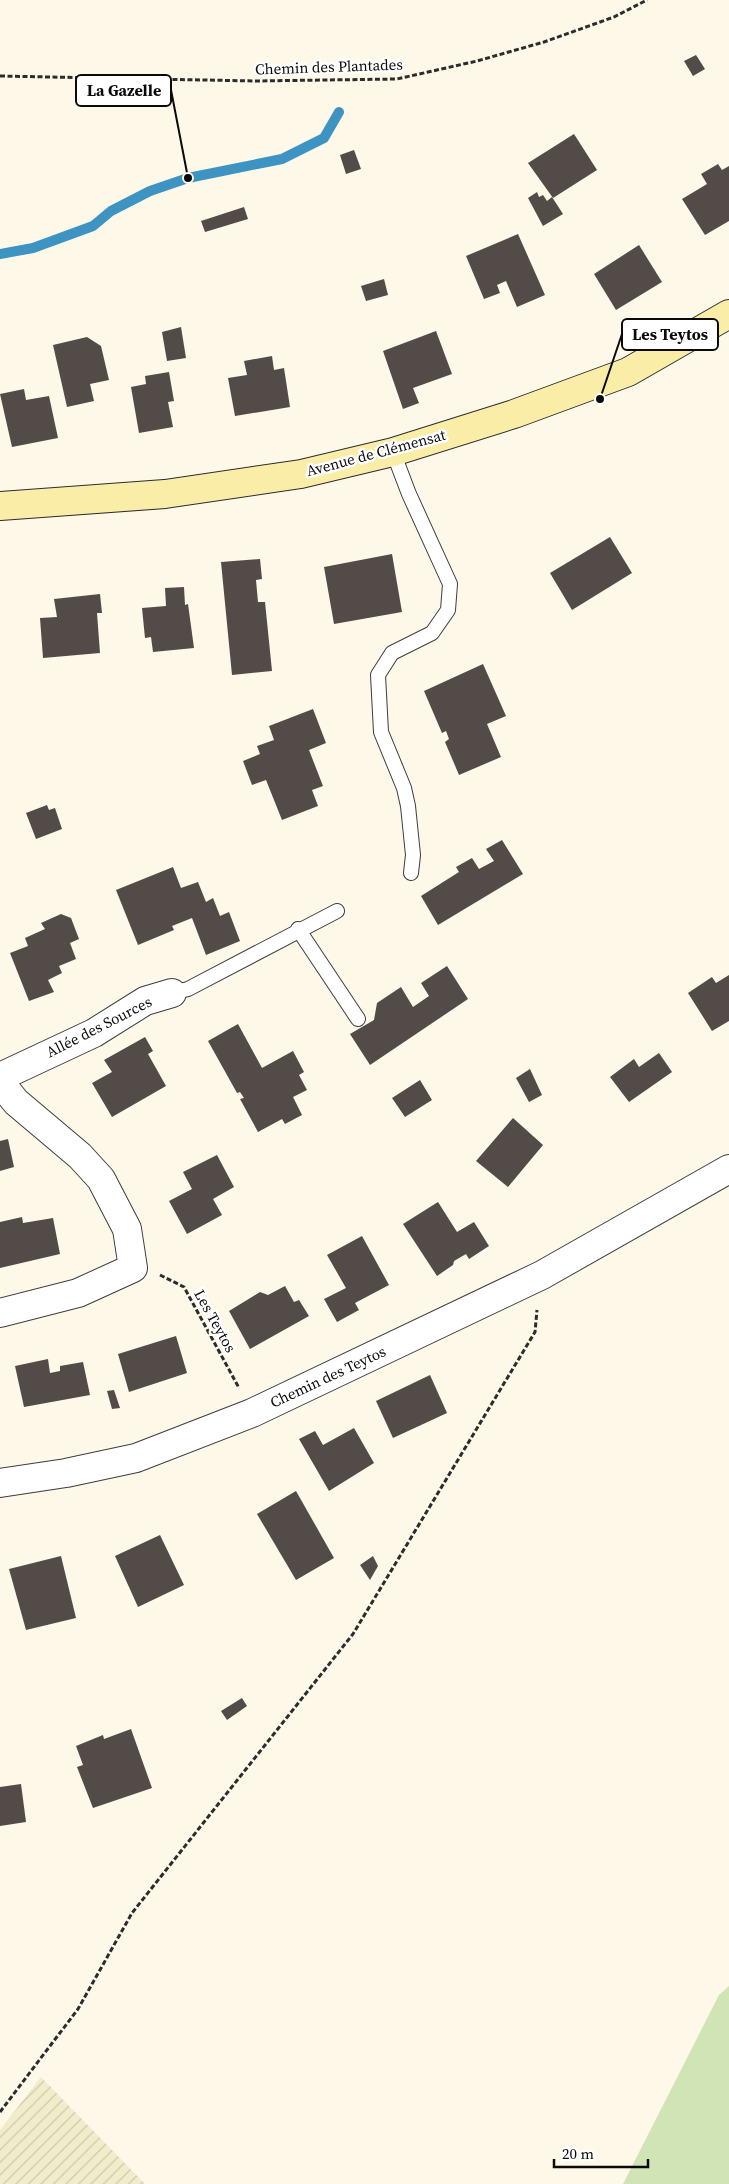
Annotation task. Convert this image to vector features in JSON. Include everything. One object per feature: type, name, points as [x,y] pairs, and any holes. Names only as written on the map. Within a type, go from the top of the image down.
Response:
[{"type":"main road","name":"Avenue de Clémensat","points":[[0,506],[165,494],[301,474],[393,452],[514,414],[628,372],[729,314]]},
{"type":"street","name":"Allée des Sources","points":[[0,1076],[94,1033],[145,1001],[172,992]]},
{"type":"street","points":[[0,1082],[16,1102],[80,1156],[101,1179],[127,1229],[133,1268],[78,1293],[0,1313]]},
{"type":"street","name":"Chemin des Teytos","points":[[0,1483],[66,1473],[136,1458],[252,1413],[542,1275],[729,1169]]},
{"type":"lane","points":[[393,452],[409,494],[450,584],[448,610],[432,633],[392,653],[378,674],[381,732],[404,788],[408,806],[413,855],[411,873]]},
{"type":"lane","points":[[172,992],[188,989],[337,910]]},
{"type":"lane","points":[[298,929],[358,1019]]},
{"type":"path","name":"Chemin des Plantades","points":[[0,76],[255,81],[397,78],[477,61],[544,42],[614,17],[647,0]]},
{"type":"path","name":"Les Teytos","points":[[133,1268],[158,1274],[184,1287],[252,1413]]},
{"type":"path","points":[[0,2112],[78,2009],[132,1913],[353,1634],[535,1332],[542,1275]]},
{"type":"shaded area","points":[[41,2077],[145,2184],[0,2184],[0,2130]]},
{"type":"green space","points":[[729,1986],[729,2184],[623,2184],[719,1995]]},
{"type":"building","points":[[696,55],[705,69],[693,76],[684,61]]},
{"type":"building","points":[[574,134],[597,170],[553,198],[528,163]]},
{"type":"building","points":[[354,150],[361,169],[346,174],[340,155]]},
{"type":"building","points":[[718,164],[722,170],[729,166],[729,221],[705,235],[682,199],[707,184],[701,174]]},
{"type":"building","points":[[537,192],[539,197],[543,195],[547,201],[552,197],[563,214],[543,226],[528,198]]},
{"type":"building","points":[[244,207],[248,219],[205,232],[201,221]]},
{"type":"building","points":[[518,234],[545,295],[517,307],[506,281],[497,285],[500,293],[484,299],[466,256]]},
{"type":"building","points":[[639,245],[662,282],[616,310],[594,274]]},
{"type":"building","points":[[384,279],[388,295],[366,301],[361,286]]},
{"type":"building","points":[[181,327],[186,358],[167,361],[162,332]]},
{"type":"building","points":[[436,331],[452,374],[413,388],[419,403],[403,409],[383,351]]},
{"type":"building","points":[[87,337],[101,346],[109,380],[90,384],[94,401],[67,407],[53,345]]},
{"type":"building","points":[[272,356],[274,370],[284,368],[290,407],[235,416],[228,378],[247,375],[244,361]]},
{"type":"building","points":[[169,372],[174,401],[168,402],[173,427],[139,433],[131,387],[146,384],[145,376]]},
{"type":"building","points":[[24,389],[26,400],[49,396],[58,438],[12,447],[0,394]]},
{"type":"building","points":[[610,537],[632,573],[572,610],[550,573]]},
{"type":"building","points":[[392,554],[402,612],[334,624],[324,567]]},
{"type":"building","points":[[260,559],[262,579],[256,580],[258,602],[265,602],[272,671],[232,675],[221,562]]},
{"type":"building","points":[[184,587],[185,605],[188,604],[194,648],[153,652],[151,637],[145,638],[142,608],[166,606],[165,588]]},
{"type":"building","points":[[100,594],[102,613],[97,613],[100,653],[43,658],[40,618],[57,617],[54,599]]},
{"type":"building","points":[[483,664],[506,716],[487,724],[501,757],[459,775],[445,742],[449,739],[446,731],[442,733],[424,691]]},
{"type":"building","points":[[313,709],[326,743],[309,750],[323,786],[312,790],[318,806],[282,820],[266,780],[252,785],[243,761],[260,754],[257,746],[274,740],[269,726]]},
{"type":"building","points":[[47,805],[49,810],[55,808],[62,829],[36,839],[26,813]]},
{"type":"building","points":[[502,840],[523,874],[438,925],[421,896],[459,872],[456,867],[472,858],[479,869],[494,861],[486,849]]},
{"type":"building","points":[[173,867],[181,888],[198,882],[206,902],[213,898],[220,916],[229,912],[240,941],[206,955],[192,918],[172,926],[174,930],[138,945],[116,890]]},
{"type":"building","points":[[61,914],[71,918],[79,939],[70,943],[76,959],[59,966],[62,973],[48,980],[54,992],[29,1001],[10,953],[28,946],[25,938],[45,929],[41,923]]},
{"type":"building","points":[[447,966],[468,999],[370,1065],[350,1034],[374,1020],[377,1003],[401,987],[413,1007],[429,996],[421,983]]},
{"type":"building","points":[[729,975],[729,1021],[712,1031],[688,993],[712,977],[716,983]]},
{"type":"building","points":[[238,1024],[262,1068],[293,1051],[304,1072],[299,1075],[307,1090],[293,1097],[302,1115],[285,1124],[282,1119],[258,1132],[240,1099],[244,1098],[240,1092],[237,1093],[208,1041]]},
{"type":"building","points":[[145,1037],[153,1051],[148,1054],[166,1086],[112,1117],[92,1083],[112,1072],[104,1060]]},
{"type":"building","points":[[659,1053],[672,1072],[629,1102],[610,1077],[634,1059],[639,1067]]},
{"type":"building","points":[[530,1069],[542,1095],[529,1102],[516,1078]]},
{"type":"building","points":[[420,1080],[432,1100],[405,1117],[392,1098]]},
{"type":"building","points":[[513,1118],[543,1145],[508,1187],[476,1161]]},
{"type":"building","points":[[8,1139],[14,1167],[0,1171],[0,1141]]},
{"type":"building","points":[[217,1155],[234,1187],[213,1199],[222,1215],[187,1234],[169,1201],[192,1189],[183,1172]]},
{"type":"building","points":[[438,1202],[457,1232],[474,1222],[489,1246],[469,1259],[466,1254],[454,1261],[453,1265],[437,1276],[403,1224]]},
{"type":"building","points":[[22,1217],[23,1223],[53,1218],[60,1254],[0,1268],[0,1222]]},
{"type":"building","points":[[362,1236],[389,1285],[355,1303],[359,1310],[337,1322],[324,1299],[346,1288],[327,1255]]},
{"type":"building","points":[[285,1286],[294,1302],[299,1300],[309,1316],[250,1349],[229,1311],[260,1292],[268,1295]]},
{"type":"building","points":[[176,1336],[187,1373],[129,1392],[118,1354]]},
{"type":"building","points":[[48,1359],[50,1373],[60,1371],[60,1366],[83,1362],[90,1395],[24,1407],[15,1366]]},
{"type":"building","points":[[430,1375],[447,1413],[393,1438],[376,1401]]},
{"type":"building","points":[[114,1390],[120,1408],[112,1409],[107,1391]]},
{"type":"building","points":[[354,1428],[374,1463],[329,1491],[299,1439],[315,1431],[323,1445]]},
{"type":"building","points":[[296,1491],[334,1558],[296,1580],[257,1514]]},
{"type":"building","points":[[160,1535],[184,1585],[138,1607],[115,1556]]},
{"type":"building","points":[[61,1556],[76,1618],[26,1630],[9,1569]]},
{"type":"building","points":[[373,1556],[378,1566],[370,1580],[360,1565]]},
{"type":"building","points":[[242,1698],[247,1706],[227,1720],[221,1711]]},
{"type":"building","points":[[131,1729],[152,1788],[93,1808],[77,1767],[83,1765],[76,1746],[103,1735],[104,1739]]},
{"type":"building","points":[[21,1784],[26,1822],[0,1826],[0,1787]]},
{"type":"waterway","points":[[0,254],[33,248],[93,226],[111,211],[150,191],[188,178],[282,159],[324,138],[339,112]]},
{"type":"place","name":"La Gazelle","points":[[188,178]]},
{"type":"place","name":"Les Teytos","points":[[600,399]]}]
